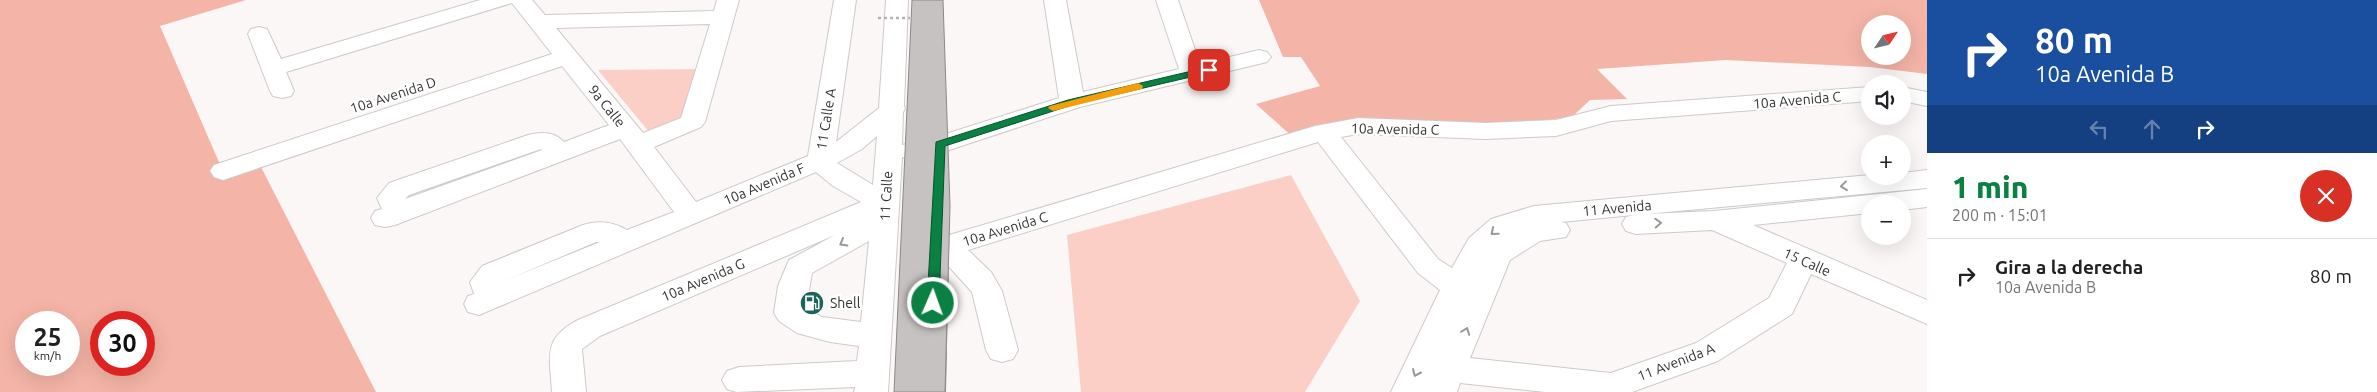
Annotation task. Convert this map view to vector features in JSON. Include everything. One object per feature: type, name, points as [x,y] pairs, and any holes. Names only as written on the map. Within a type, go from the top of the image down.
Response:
[{"type":"street","points":[[272,62],[455,15],[503,0]]},
{"type":"street","name":"9a Calle","points":[[521,0],[632,136],[690,214]]},
{"type":"street","name":"11 Calle A","points":[[845,0],[820,160],[832,174],[886,211]]},
{"type":"street","points":[[1056,0],[1072,102]]},
{"type":"street","points":[[1167,0],[1192,74]]},
{"type":"street","points":[[394,215],[558,154],[692,122],[725,8],[540,22]]},
{"type":"street","name":"11 Calle","points":[[872,383],[886,211],[895,12]]},
{"type":"street","points":[[259,34],[272,62],[282,91]]},
{"type":"street","name":"10a Avenida D","points":[[223,171],[568,56]]},
{"type":"street","points":[[889,156],[940,144],[1072,102],[1259,56]]},
{"type":"street","name":"10a Avenida C","points":[[1002,350],[987,291],[980,280],[938,249],[1324,132],[1358,126],[1486,132],[1556,128],[1611,114],[1861,95]]},
{"type":"street","points":[[1911,96],[1927,99]]},
{"type":"street","name":"10a Avenida F","points":[[478,304],[505,293],[492,292],[486,289],[485,282],[493,274],[593,232],[608,232],[625,242],[820,160],[853,144],[892,109]]},
{"type":"street","points":[[938,173],[939,115]]},
{"type":"street","points":[[1324,132],[1428,266],[1468,293]]},
{"type":"street","name":"11 Avenida","points":[[1446,380],[1479,244],[1501,226],[1534,215],[1927,179]]},
{"type":"street","name":"11 Avenida","points":[[1408,392],[1468,293],[1498,254],[1532,232],[1714,220],[1927,198]]},
{"type":"street","name":"15 Calle","points":[[1692,201],[1714,220],[1927,313]]},
{"type":"street","points":[[876,334],[856,334],[800,323],[790,314],[793,286],[800,268],[886,211]]},
{"type":"street","name":"10a Avenida G","points":[[569,392],[566,348],[573,337],[589,328],[886,211]]},
{"type":"street","name":"11 Avenida A","points":[[1446,380],[1611,386],[1707,352],[1781,306],[1803,260]]},
{"type":"street","points":[[739,380],[872,383]]},
{"type":"shaded area","points":[[0,0],[246,0],[160,26],[225,176],[260,165],[376,392],[0,392]]},
{"type":"shaded area","points":[[1259,0],[1927,0],[1927,74],[1870,67],[1726,60],[1597,69],[1627,99],[1590,100],[1573,116],[1486,130],[1334,127],[1296,140],[1256,104],[1320,86],[1301,57],[1283,57]]},
{"type":"shaded area","points":[[702,69],[687,118],[649,132],[598,70]]},
{"type":"shaded area","points":[[1291,175],[1360,301],[1305,392],[1081,392],[1067,235]]},
{"type":"building","points":[[912,0],[943,0],[950,206],[945,392],[894,392]]},
{"type":"slow traffic","points":[[1053,108],[1138,86]]},
{"type":"place","name":"Shell","points":[[812,303]]},
{"type":"route","points":[[933,303],[940,144],[1072,102],[1209,70]]}]
